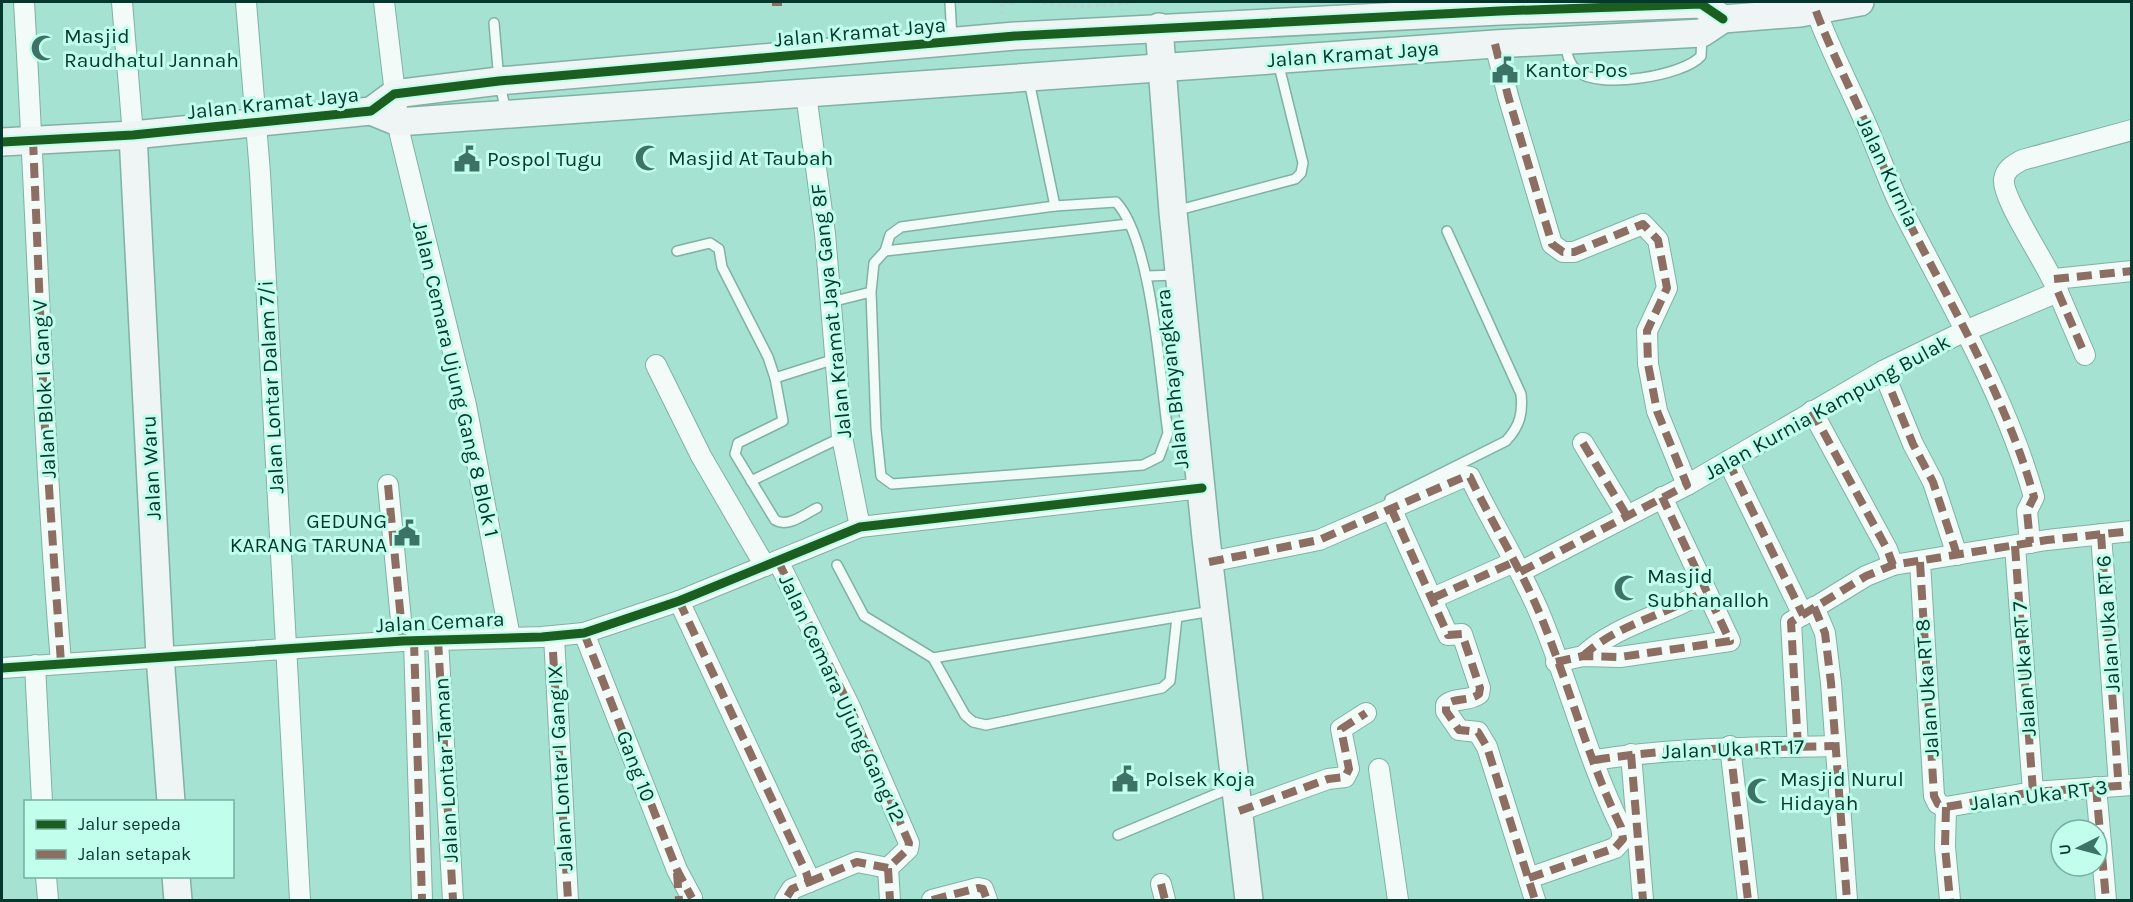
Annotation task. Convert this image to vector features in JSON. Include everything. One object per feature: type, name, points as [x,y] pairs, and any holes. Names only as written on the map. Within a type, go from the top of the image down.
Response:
[{"type":"street","name":"Jalan Blok I Gang V","points":[[24,2],[33,141],[45,429],[61,663]]},
{"type":"street","points":[[122,2],[133,135]]},
{"type":"street","name":"Jalan Lontar Dalam 7/i","points":[[246,2],[256,124],[300,900]]},
{"type":"street","name":"Jalan Cemara Ujung Gang 8 Blok 1","points":[[384,2],[398,122],[466,405],[510,637]]},
{"type":"street","name":"Jalan Kramat Jaya","points":[[371,111],[394,94],[499,81],[952,42],[1159,27],[1705,16],[1860,2]]},
{"type":"street","name":"Jalan Kurnia","points":[[1805,8],[1830,50],[1868,129],[1900,206],[1989,379],[2025,464],[2034,497],[2027,511],[2023,544]]},
{"type":"street","name":"Jalan Kramat Jaya","points":[[2,142],[133,135],[371,111],[398,122],[1495,44],[1565,41],[1705,16]]},
{"type":"street","name":"Jalan Bhayangkara","points":[[1159,27],[1179,275],[1249,900]]},
{"type":"street","points":[[1495,44],[1552,244],[1563,252],[1574,252],[1643,224],[1658,240],[1666,288],[1647,331],[1648,364],[1657,411],[1687,485]]},
{"type":"street","name":"Jalan Kramat Jaya Gang 8F","points":[[806,94],[825,234],[842,437],[860,527]]},
{"type":"street","points":[[2085,355],[2056,286],[2005,193],[2004,179],[2008,168],[2022,160],[2132,130]]},
{"type":"street","name":"Jalan Waru","points":[[133,135],[160,656],[171,800]]},
{"type":"street","name":"Jalan Kurnia Kampung Bulak","points":[[1433,598],[1517,567],[1627,516],[1687,485],[1883,371],[2056,286],[2132,271]]},
{"type":"street","name":"Jalan Cemara Ujung Gang 12","points":[[657,365],[701,456],[771,564],[850,707],[906,836],[908,849],[888,868]]},
{"type":"street","points":[[1883,371],[1913,444],[1933,482],[1957,555]]},
{"type":"street","points":[[1812,411],[1838,454],[1893,565]]},
{"type":"street","points":[[1583,443],[1627,516]]},
{"type":"street","points":[[1728,461],[1809,611],[1825,633],[1847,900]]},
{"type":"street","points":[[1209,557],[1305,545],[1466,476],[1470,477],[1540,614],[1623,839],[1615,848],[1529,878]]},
{"type":"street","name":"Jalan Lontar Taman","points":[[388,485],[408,641],[422,900]]},
{"type":"street","name":"Jalan Cemara","points":[[2,668],[408,641],[584,633],[679,601],[860,527],[1202,488]]},
{"type":"street","points":[[1556,662],[1582,656],[1620,657],[1730,641],[1705,591],[1674,518],[1662,497]]},
{"type":"street","points":[[1391,508],[1404,542],[1433,598],[1448,635],[1462,634],[1480,688],[1479,694],[1473,699],[1450,702],[1446,705],[1446,711],[1459,730],[1478,732],[1491,758],[1535,900]]},
{"type":"street","points":[[1798,747],[1791,622],[1866,576],[1893,565],[2023,544],[2132,531]]},
{"type":"street","name":"Jalan Uka RT 6","points":[[2101,534],[2125,785]]},
{"type":"street","name":"Jalan Uka RT 7","points":[[2023,544],[2033,792]]},
{"type":"street","name":"Jalan Uka RT 8","points":[[1920,562],[1934,796],[1938,804],[1946,807]]},
{"type":"street","points":[[1582,656],[1597,643],[1615,633],[1705,591]]},
{"type":"street","points":[[679,601],[809,882]]},
{"type":"street","name":"Gang 10","points":[[584,633],[677,870],[686,899]]},
{"type":"street","name":"Jalan Lontar I Gang IX","points":[[554,636],[568,900]]},
{"type":"street","name":"Jalan Lontar Taman","points":[[438,640],[453,900]]},
{"type":"street","points":[[34,665],[42,800]]},
{"type":"street","points":[[1237,799],[1345,777],[1349,769],[1341,729],[1366,713]]},
{"type":"street","points":[[1730,746],[1748,900]]},
{"type":"street","name":"Jalan Uka RT 17","points":[[1594,760],[1631,754],[1730,746],[1834,746]]},
{"type":"street","name":"Jalan Uka RT 17","points":[[1631,754],[1643,900]]},
{"type":"street","points":[[1379,769],[1398,900]]},
{"type":"street","name":"Jalan Uka RT 3","points":[[1946,807],[2033,792],[2125,785]]},
{"type":"street","points":[[2096,787],[2106,900]]},
{"type":"street","points":[[1946,807],[1945,847],[1950,900]]},
{"type":"street","points":[[785,900],[792,889],[857,862],[888,868],[890,900]]},
{"type":"street","points":[[46,878],[48,900]]},
{"type":"street","points":[[176,878],[178,900]]},
{"type":"street","points":[[932,900],[978,888],[982,889],[987,900]]},
{"type":"lane","points":[[950,2],[952,42]]},
{"type":"lane","points":[[1565,41],[1569,62],[1576,71],[1595,79],[1608,81],[1666,73],[1693,64],[1701,56],[1705,16]]},
{"type":"lane","points":[[495,23],[499,81],[507,114]]},
{"type":"lane","points":[[1173,212],[1295,179],[1301,173],[1303,163],[1277,60]]},
{"type":"lane","points":[[1029,78],[1031,99],[1055,206]]},
{"type":"lane","points":[[1116,202],[1123,210],[1129,224],[1147,276],[1168,433],[1159,458],[1143,465],[892,484],[881,476],[876,428],[871,292],[874,263],[885,251],[890,235],[901,227],[1055,206],[1116,202]]},
{"type":"lane","points":[[885,251],[1129,224]]},
{"type":"lane","points":[[1209,557],[1287,542],[1329,530],[1506,441],[1516,430],[1521,418],[1521,394],[1447,231]]},
{"type":"lane","points":[[677,251],[710,243],[719,249],[722,267],[776,378],[783,421],[738,443],[735,447],[735,454],[775,519],[781,523],[817,508]]},
{"type":"lane","points":[[1147,276],[1179,275]]},
{"type":"lane","points":[[831,302],[871,292]]},
{"type":"lane","points":[[776,378],[835,358]]},
{"type":"lane","points":[[751,481],[842,437]]},
{"type":"lane","points":[[837,565],[864,615],[933,658],[964,715],[973,722],[986,725],[1162,688],[1170,681],[1177,617]]},
{"type":"lane","points":[[933,658],[1215,610]]},
{"type":"lane","points":[[1118,835],[1237,799]]},
{"type":"path","points":[[996,2],[1014,4],[1017,2]]},
{"type":"path","points":[[1036,2],[1061,7],[1106,7],[1137,2]]},
{"type":"marked path","points":[[772,2],[782,2]]},
{"type":"marked path","points":[[1816,11],[1897,198],[1975,349],[2008,422],[2034,497],[2027,511],[2030,543]]},
{"type":"marked path","points":[[1495,44],[1552,244],[1563,252],[1574,252],[1643,224],[1658,240],[1667,288],[1647,331],[1648,364],[1657,411],[1687,485],[1520,572]]},
{"type":"marked path","points":[[33,140],[45,429],[61,663]]},
{"type":"marked path","points":[[2054,279],[2132,271]]},
{"type":"marked path","points":[[2058,292],[2085,355]]},
{"type":"marked path","points":[[1883,371],[1913,444],[1933,482],[1957,555]]},
{"type":"marked path","points":[[1812,411],[1887,549],[1893,565]]},
{"type":"marked path","points":[[1583,443],[1627,516]]},
{"type":"marked path","points":[[1728,461],[1803,615]]},
{"type":"marked path","points":[[1209,562],[1319,540],[1466,476],[1470,477],[1539,612],[1598,774],[1621,827],[1623,839],[1615,848],[1529,878]]},
{"type":"marked path","points":[[388,485],[403,641]]},
{"type":"marked path","points":[[1556,662],[1583,656],[1620,657],[1730,641],[1662,497]]},
{"type":"marked path","points":[[1391,508],[1448,635],[1462,634],[1480,688],[1479,694],[1449,703],[1446,705],[1446,711],[1459,730],[1478,732],[1487,747],[1535,900]]},
{"type":"marked path","points":[[1798,747],[1791,622],[1866,576],[1893,565],[2047,540],[2132,531]]},
{"type":"marked path","points":[[2101,534],[2118,777]]},
{"type":"marked path","points":[[2015,546],[2033,792]]},
{"type":"marked path","points":[[778,561],[850,707],[909,843],[908,849],[888,868],[890,900]]},
{"type":"marked path","points":[[1433,598],[1514,562]]},
{"type":"marked path","points":[[1920,562],[1934,796],[1938,804],[1946,807],[2033,792],[2132,785]]},
{"type":"marked path","points":[[1583,656],[1596,645],[1626,628],[1705,591]]},
{"type":"marked path","points":[[679,601],[806,872],[809,882],[792,889],[785,900]]},
{"type":"marked path","points":[[1814,607],[1825,633],[1831,683],[1847,900]]},
{"type":"marked path","points":[[584,633],[677,870],[692,898]]},
{"type":"marked path","points":[[438,640],[453,900]]},
{"type":"marked path","points":[[414,641],[422,900]]},
{"type":"marked path","points":[[553,652],[568,900]]},
{"type":"marked path","points":[[1239,811],[1328,779],[1345,777],[1349,769],[1341,729],[1366,713]]},
{"type":"marked path","points":[[1730,746],[1748,900]]},
{"type":"marked path","points":[[1595,760],[1684,750],[1834,746]]},
{"type":"marked path","points":[[1631,754],[1643,900]]},
{"type":"marked path","points":[[2096,787],[2106,900]]},
{"type":"marked path","points":[[1946,807],[1945,847],[1950,900]]},
{"type":"marked path","points":[[809,882],[857,862],[888,868]]},
{"type":"marked path","points":[[677,873],[679,900]]},
{"type":"marked path","points":[[1161,884],[1165,900]]},
{"type":"marked path","points":[[932,900],[978,888],[983,889],[987,900]]},
{"type":"cycle path","points":[[2,142],[133,135],[371,111],[394,94],[499,81],[1015,36],[1500,11],[1701,4],[1723,19]]},
{"type":"cycle path","points":[[2,668],[403,641],[542,637],[584,633],[679,601],[860,527],[1202,488]]},
{"type":"place","name":"Masjid Raudhatul Jannah","points":[[44,48]]},
{"type":"place","name":"Kantor Pos","points":[[1505,70]]},
{"type":"place","name":"Masjid At Taubah","points":[[648,158]]},
{"type":"place","name":"Pospol Tugu","points":[[467,159]]},
{"type":"place","name":"GEDUNG KARANG TARUNA","points":[[407,533]]},
{"type":"place","name":"Masjid Subhanalloh","points":[[1627,588]]},
{"type":"place","name":"Polsek Koja","points":[[1125,779]]},
{"type":"place","name":"Masjid Nurul Hidayah","points":[[1760,791]]}]
